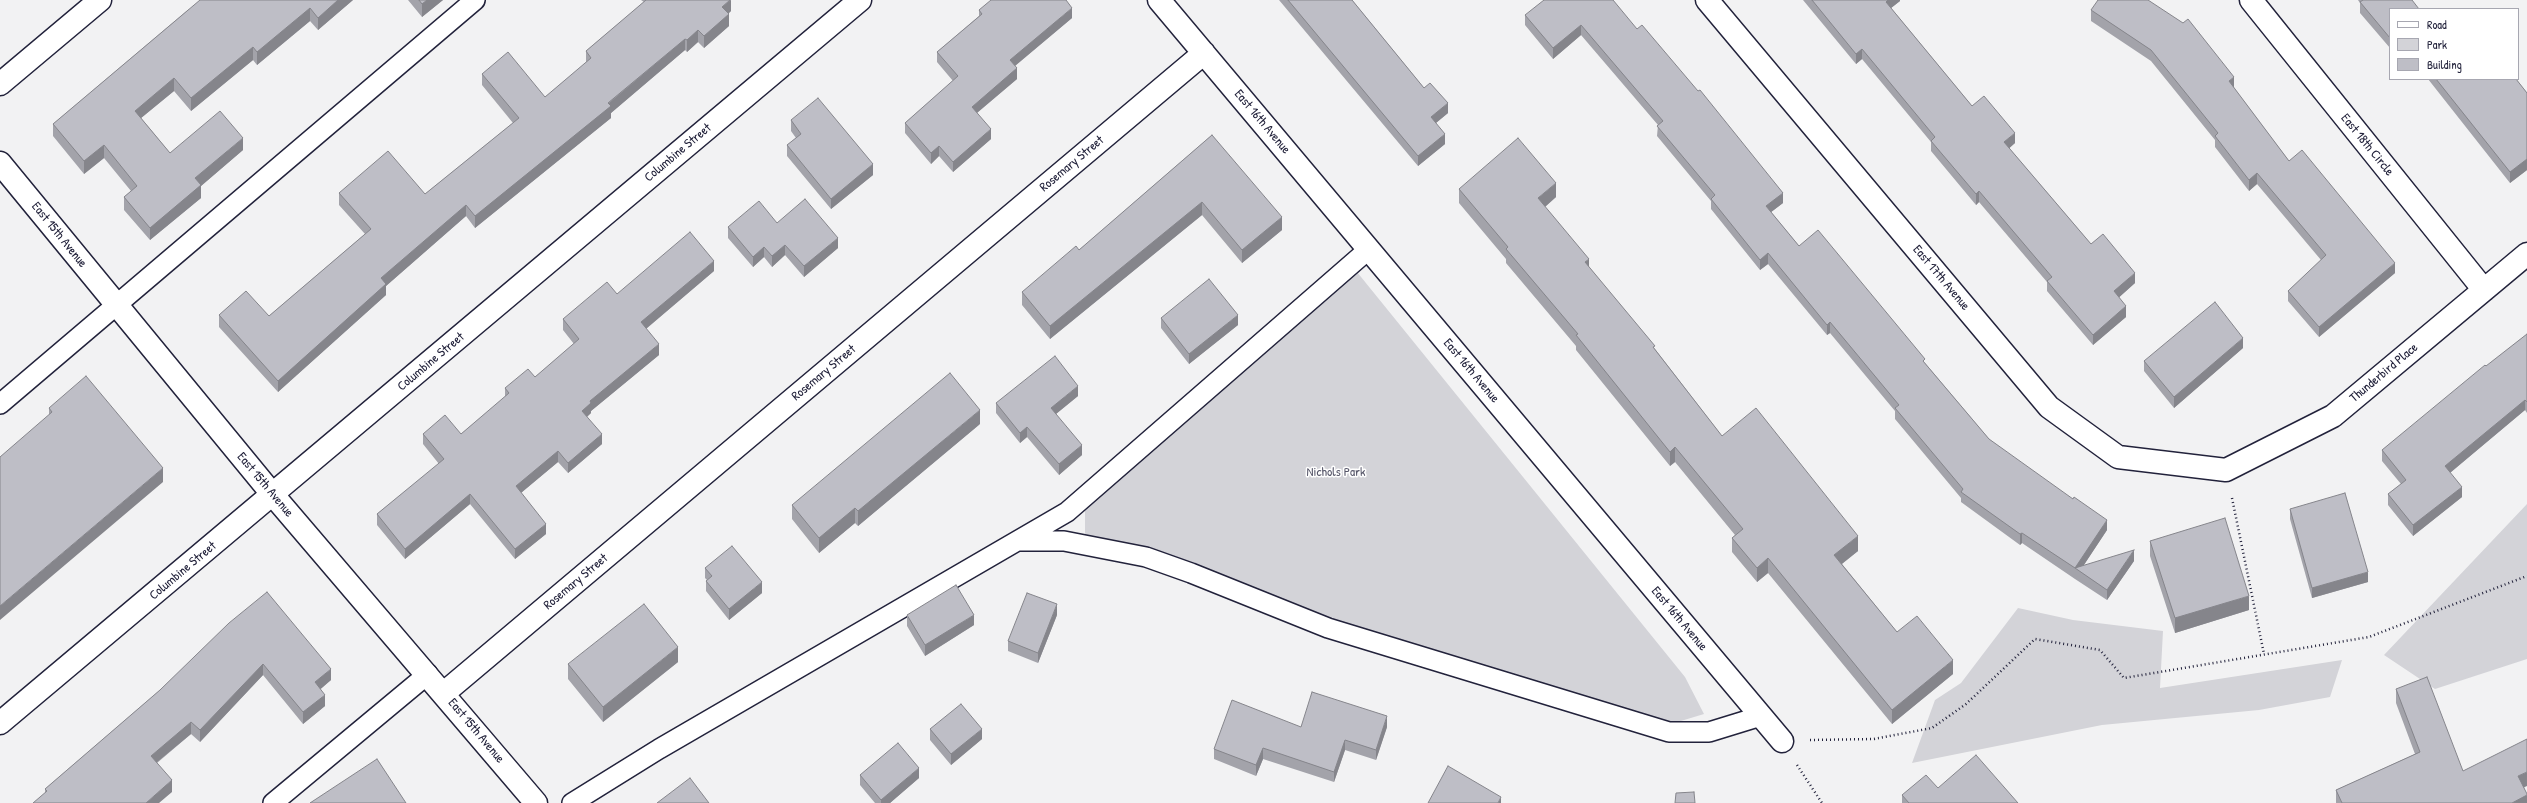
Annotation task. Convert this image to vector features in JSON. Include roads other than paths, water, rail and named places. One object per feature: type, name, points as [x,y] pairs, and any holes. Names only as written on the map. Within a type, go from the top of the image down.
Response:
[{"type":"street","points":[[0,84],[100,0]]},
{"type":"street","name":"Columbine Street","points":[[0,723],[273,496],[860,0]]},
{"type":"street","name":"East 16th Avenue","points":[[1159,0],[1782,741]]},
{"type":"street","name":"East 17th Avenue","points":[[1707,0],[2049,407],[2118,457],[2226,470]]},
{"type":"street","name":"East 18th Circle","points":[[2251,0],[2484,290]]},
{"type":"street","name":"Rosemary Street","points":[[444,693],[1204,53]]},
{"type":"street","name":"East 15th Avenue","points":[[0,163],[273,496],[428,674],[536,803]]},
{"type":"street","name":"Thunderbird Place","points":[[2226,470],[2333,416],[2527,254]]},
{"type":"lane","points":[[0,404],[475,0]]},
{"type":"lane","points":[[572,803],[659,749],[1019,541],[1066,512],[1369,249]]},
{"type":"lane","points":[[1019,541],[1064,541],[1146,557],[1192,573],[1328,628],[1669,732],[1709,732],[1761,716]]},
{"type":"lane","points":[[273,803],[428,674]]},
{"type":"park label","name":"Nichols Park","points":[[1336,473]]}]
